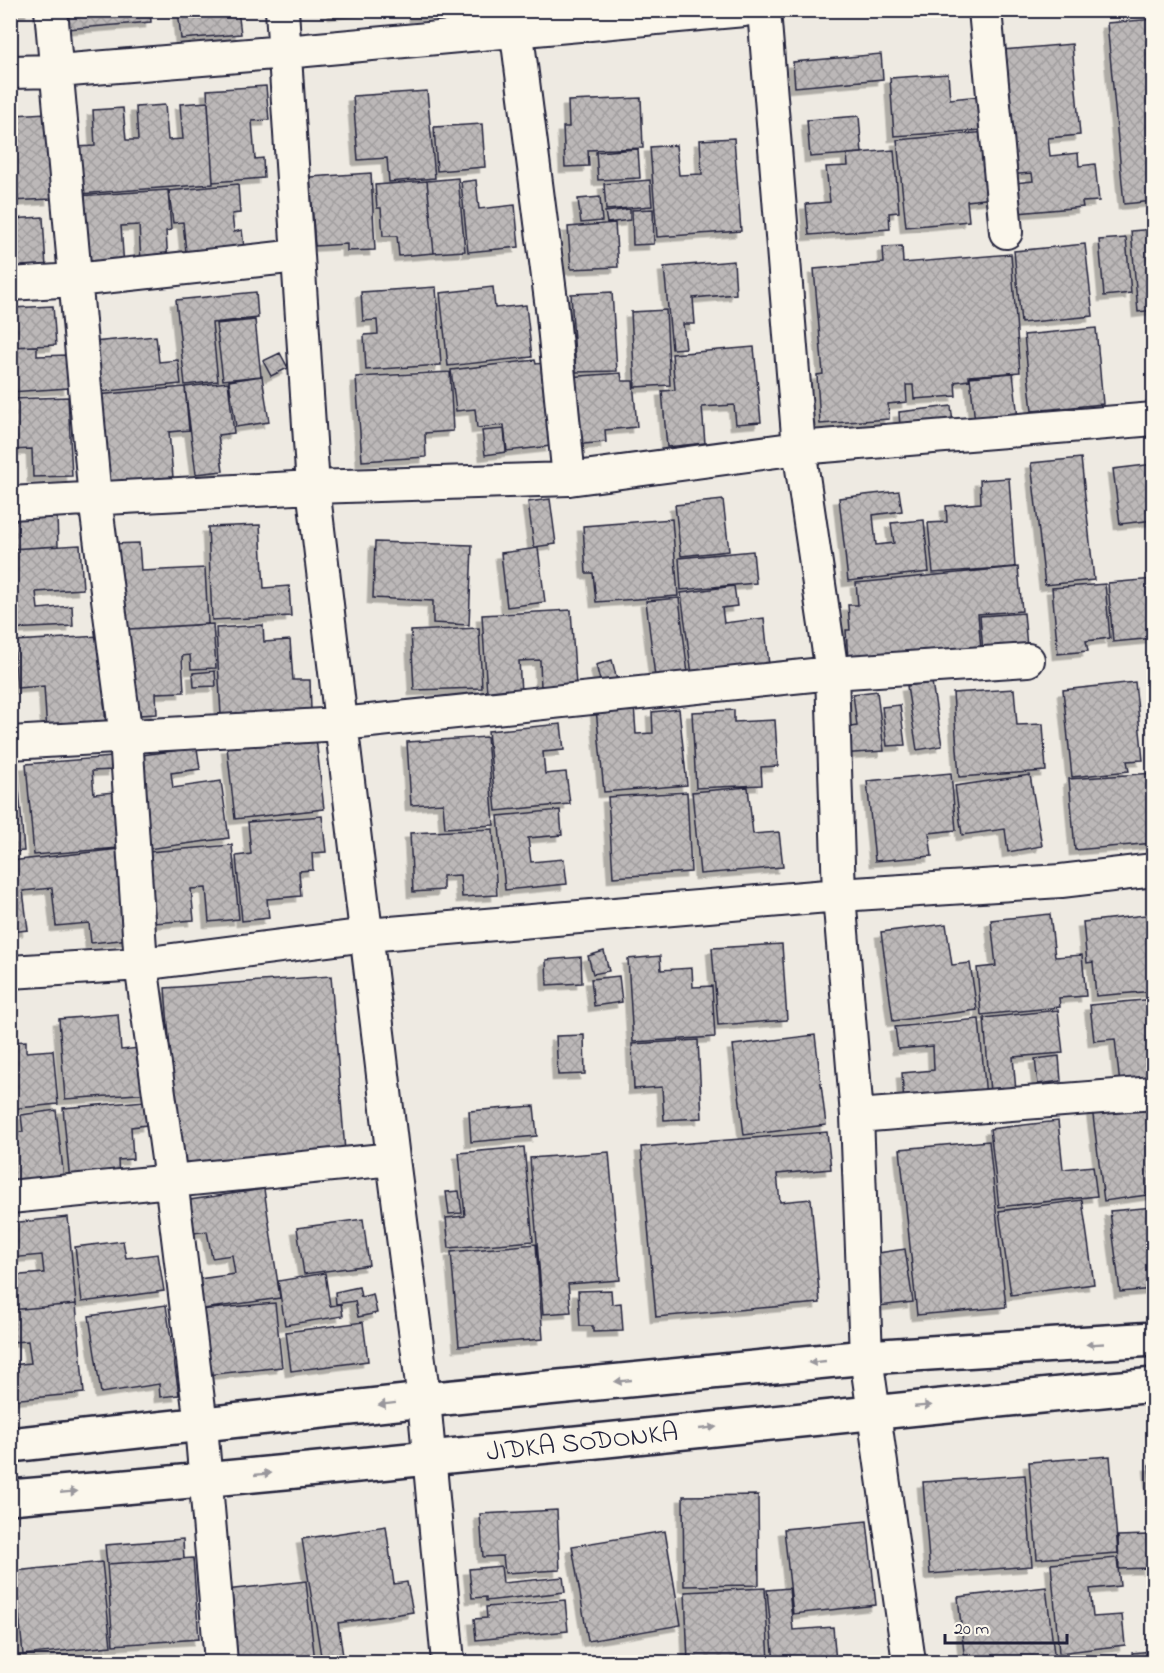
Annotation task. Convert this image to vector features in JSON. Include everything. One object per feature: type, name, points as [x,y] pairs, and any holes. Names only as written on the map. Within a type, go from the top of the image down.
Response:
[{"type":"main road","name":"JIDKA SODONKA","points":[[10,1445],[424,1400],[866,1357],[1154,1339]]},
{"type":"main road","name":"JIDKA SODONKA","points":[[10,1497],[205,1480],[873,1411],[1154,1385]]},
{"type":"street","points":[[51,10],[95,499],[126,737],[141,964],[171,1180],[201,1425],[221,1662]]},
{"type":"street","points":[[282,10],[313,488],[424,1400],[448,1662]]},
{"type":"street","points":[[10,72],[58,71],[285,52],[515,21],[744,10]]},
{"type":"street","points":[[764,10],[799,448],[832,673],[839,895],[857,1116],[866,1357],[909,1662]]},
{"type":"street","points":[[985,10],[1006,232]]},
{"type":"street","points":[[515,21],[553,316],[569,478]]},
{"type":"street","points":[[10,284],[75,280],[298,256]]},
{"type":"street","points":[[10,503],[569,478],[799,448],[1154,419]]},
{"type":"street","points":[[10,743],[341,724],[832,673],[1028,660]]},
{"type":"street","points":[[10,972],[141,964],[367,935],[839,895],[1061,881],[1154,870]]},
{"type":"street","points":[[857,1116],[1154,1093]]},
{"type":"street","points":[[10,1197],[393,1159]]},
{"type":"building","points":[[10,10],[31,10],[13,13],[14,31],[10,31]]},
{"type":"building","points":[[65,10],[150,10],[151,22],[67,29]]},
{"type":"building","points":[[178,10],[238,10],[241,34],[181,39]]},
{"type":"building","points":[[333,10],[371,10],[334,14]]},
{"type":"building","points":[[414,10],[487,10],[415,16]]},
{"type":"building","points":[[1154,19],[1154,201],[1124,204],[1107,23]]},
{"type":"building","points":[[1072,44],[1080,135],[1048,138],[1050,156],[1078,153],[1079,166],[1095,164],[1099,201],[1082,202],[1083,207],[1006,214],[1003,184],[1033,181],[1032,173],[1004,175],[1002,50]]},
{"type":"building","points":[[881,54],[883,79],[795,87],[793,62]]},
{"type":"building","points":[[948,74],[950,99],[980,96],[982,130],[894,136],[890,78]]},
{"type":"building","points":[[266,86],[269,120],[252,121],[255,159],[263,158],[264,178],[213,182],[207,90]]},
{"type":"building","points":[[427,91],[435,178],[389,182],[387,158],[358,160],[353,96]]},
{"type":"building","points":[[641,98],[643,148],[588,150],[589,166],[565,167],[563,127],[569,127],[568,101]]},
{"type":"building","points":[[208,102],[213,184],[79,194],[75,147],[95,146],[93,110],[123,108],[126,140],[138,140],[136,107],[165,105],[168,140],[183,139],[180,104]]},
{"type":"building","points":[[46,113],[51,199],[10,201],[10,154],[17,154],[15,115]]},
{"type":"building","points":[[859,116],[862,153],[810,157],[807,120]]},
{"type":"building","points":[[482,124],[485,167],[437,171],[434,127]]},
{"type":"building","points":[[987,132],[993,198],[967,201],[969,221],[906,227],[897,140]]},
{"type":"building","points":[[734,138],[741,231],[657,237],[650,147],[676,145],[679,175],[702,174],[700,140]]},
{"type":"building","points":[[638,149],[640,178],[598,180],[596,152]]},
{"type":"building","points":[[894,150],[899,212],[889,213],[890,229],[809,235],[806,204],[830,202],[826,167],[848,166],[847,154]]},
{"type":"building","points":[[371,173],[375,250],[347,251],[347,244],[315,246],[310,177]]},
{"type":"building","points":[[458,178],[465,251],[434,253],[427,181]]},
{"type":"building","points":[[476,180],[479,209],[515,205],[519,247],[468,252],[461,182]]},
{"type":"building","points":[[650,180],[652,206],[606,210],[604,184]]},
{"type":"building","points":[[427,181],[434,253],[399,256],[397,236],[383,236],[381,208],[377,208],[375,185]]},
{"type":"building","points":[[238,184],[240,213],[232,214],[234,232],[242,230],[245,255],[187,262],[183,222],[173,223],[169,191]]},
{"type":"building","points":[[168,190],[171,230],[166,231],[168,263],[141,265],[139,225],[121,226],[124,266],[81,269],[76,196]]},
{"type":"building","points":[[600,197],[602,221],[581,223],[578,199]]},
{"type":"building","points":[[630,209],[630,220],[607,223],[605,212]]},
{"type":"building","points":[[653,209],[654,244],[633,245],[632,210]]},
{"type":"building","points":[[43,217],[46,268],[10,270],[10,219]]},
{"type":"building","points":[[615,223],[618,267],[571,269],[568,227]]},
{"type":"building","points":[[1154,229],[1154,310],[1138,312],[1131,231]]},
{"type":"building","points":[[1126,238],[1131,293],[1104,296],[1099,240]]},
{"type":"building","points":[[1085,244],[1093,316],[1021,323],[1014,251]]},
{"type":"building","points":[[902,246],[903,263],[1011,254],[1020,372],[969,376],[969,380],[955,382],[956,396],[914,399],[913,385],[906,385],[907,402],[888,404],[889,419],[820,424],[817,375],[823,374],[814,269],[884,263],[883,247]]},
{"type":"building","points":[[734,261],[736,294],[693,298],[695,324],[683,324],[686,348],[672,349],[664,267]]},
{"type":"building","points":[[436,287],[441,365],[366,370],[364,335],[378,334],[377,320],[363,321],[361,292]]},
{"type":"building","points":[[493,287],[495,308],[526,305],[532,357],[448,366],[440,293]]},
{"type":"building","points":[[256,292],[258,318],[212,323],[218,381],[185,385],[176,300]]},
{"type":"building","points":[[612,292],[617,371],[576,372],[571,294]]},
{"type":"building","points":[[53,306],[56,345],[10,347],[10,308]]},
{"type":"building","points":[[666,310],[670,385],[635,387],[631,312]]},
{"type":"building","points":[[255,320],[261,376],[223,380],[216,324]]},
{"type":"building","points":[[1096,328],[1103,404],[1032,411],[1024,335]]},
{"type":"building","points":[[156,336],[159,362],[178,360],[181,384],[98,392],[93,342]]},
{"type":"building","points":[[37,346],[37,356],[67,355],[69,388],[10,392],[10,347]]},
{"type":"building","points":[[754,347],[761,422],[736,424],[734,405],[702,407],[705,443],[667,447],[662,391],[675,390],[672,354]]},
{"type":"building","points":[[280,353],[288,368],[271,376],[263,361]]},
{"type":"building","points":[[535,360],[536,364],[552,362],[556,397],[545,397],[551,446],[507,451],[504,425],[477,428],[475,409],[456,411],[451,370]]},
{"type":"building","points":[[450,372],[453,431],[425,433],[426,457],[362,461],[356,377]]},
{"type":"building","points":[[621,373],[622,381],[633,381],[637,427],[605,430],[606,442],[573,445],[567,377]]},
{"type":"building","points":[[1013,373],[1018,418],[975,422],[970,377]]},
{"type":"building","points":[[262,376],[269,422],[236,427],[229,381]]},
{"type":"building","points":[[228,382],[234,433],[218,435],[223,471],[196,474],[185,387]]},
{"type":"building","points":[[185,387],[189,430],[169,432],[173,477],[104,483],[96,395]]},
{"type":"building","points":[[68,397],[72,476],[33,477],[32,449],[10,450],[10,399]]},
{"type":"building","points":[[951,406],[953,423],[900,428],[899,412]]},
{"type":"building","points":[[504,429],[506,452],[485,455],[482,431]]},
{"type":"building","points":[[1081,458],[1094,580],[1045,585],[1031,463]]},
{"type":"building","points":[[1154,464],[1154,520],[1120,524],[1113,469]]},
{"type":"building","points":[[1009,478],[1015,567],[933,573],[928,523],[947,522],[946,506],[981,503],[980,480]]},
{"type":"building","points":[[899,491],[902,511],[873,515],[876,545],[894,543],[891,523],[924,520],[929,572],[848,581],[839,498]]},
{"type":"building","points":[[550,499],[556,544],[534,547],[528,502]]},
{"type":"building","points":[[723,500],[729,551],[681,556],[675,505]]},
{"type":"building","points":[[57,515],[58,546],[10,549],[10,518]]},
{"type":"building","points":[[672,519],[678,596],[596,602],[593,573],[586,573],[583,526]]},
{"type":"building","points":[[260,525],[264,588],[289,586],[291,616],[212,620],[208,527]]},
{"type":"building","points":[[375,542],[472,545],[469,625],[433,623],[433,601],[373,598]]},
{"type":"building","points":[[139,543],[141,571],[205,568],[208,624],[113,630],[108,544]]},
{"type":"building","points":[[80,545],[83,589],[36,592],[38,609],[72,606],[73,626],[10,629],[10,549]]},
{"type":"building","points":[[538,548],[545,602],[507,607],[501,553]]},
{"type":"building","points":[[753,551],[756,583],[681,590],[679,558]]},
{"type":"building","points":[[1018,567],[1022,611],[978,614],[981,650],[848,660],[846,630],[850,630],[848,605],[858,605],[856,583]]},
{"type":"building","points":[[1154,579],[1154,638],[1113,642],[1108,583]]},
{"type":"building","points":[[1105,584],[1110,638],[1086,641],[1088,651],[1058,654],[1052,588]]},
{"type":"building","points":[[734,586],[737,606],[722,608],[724,623],[764,618],[769,665],[692,675],[681,593]]},
{"type":"building","points":[[679,598],[688,674],[655,677],[646,601]]},
{"type":"building","points":[[571,610],[576,686],[541,689],[540,660],[519,661],[521,692],[487,694],[482,615]]},
{"type":"building","points":[[1024,613],[1027,647],[983,651],[980,616]]},
{"type":"building","points":[[213,624],[216,668],[191,669],[190,655],[182,656],[184,692],[156,693],[157,714],[119,716],[113,630]]},
{"type":"building","points":[[263,625],[264,642],[290,640],[293,680],[310,680],[311,710],[221,715],[216,628]]},
{"type":"building","points":[[479,628],[482,688],[414,690],[411,631]]},
{"type":"building","points":[[100,636],[106,729],[47,733],[44,686],[17,688],[14,641]]},
{"type":"building","points":[[612,660],[617,680],[601,684],[596,665]]},
{"type":"building","points":[[215,671],[216,686],[194,687],[193,673]]},
{"type":"building","points":[[932,682],[942,746],[917,750],[907,686]]},
{"type":"building","points":[[1135,682],[1143,760],[1127,761],[1129,771],[1072,777],[1063,690]]},
{"type":"building","points":[[1014,689],[1017,725],[1043,724],[1046,771],[959,777],[953,693]]},
{"type":"building","points":[[877,691],[884,751],[839,754],[836,729],[857,726],[853,694]]},
{"type":"building","points":[[634,705],[636,734],[653,733],[652,712],[679,709],[687,785],[604,792],[596,709]]},
{"type":"building","points":[[900,705],[905,745],[887,746],[882,707]]},
{"type":"building","points":[[734,710],[734,722],[775,720],[778,766],[761,767],[762,785],[696,788],[692,712]]},
{"type":"building","points":[[561,724],[564,750],[543,752],[545,774],[566,772],[570,804],[496,811],[488,731]]},
{"type":"building","points":[[487,737],[494,825],[445,828],[443,803],[411,805],[407,742]]},
{"type":"building","points":[[316,738],[324,809],[235,819],[227,747]]},
{"type":"building","points":[[197,748],[200,769],[171,773],[173,788],[221,781],[229,838],[148,849],[134,756]]},
{"type":"building","points":[[112,757],[113,770],[92,771],[94,794],[114,792],[119,848],[34,855],[26,764]]},
{"type":"building","points":[[17,762],[24,851],[10,852],[10,763]]},
{"type":"building","points":[[951,773],[956,830],[929,833],[932,856],[875,861],[867,781]]},
{"type":"building","points":[[1154,773],[1154,843],[1075,850],[1069,779]]},
{"type":"building","points":[[1030,775],[1042,846],[1008,852],[1005,829],[962,835],[955,786]]},
{"type":"building","points":[[748,787],[753,834],[779,832],[783,867],[700,874],[692,792]]},
{"type":"building","points":[[687,792],[691,872],[613,877],[608,797]]},
{"type":"building","points":[[560,810],[562,835],[528,838],[531,862],[564,859],[567,884],[505,890],[498,816]]},
{"type":"building","points":[[322,816],[326,852],[312,853],[313,870],[299,871],[301,896],[267,899],[269,918],[242,921],[236,856],[251,854],[248,822]]},
{"type":"building","points":[[493,829],[497,895],[462,897],[460,875],[443,876],[443,890],[413,892],[410,833]]},
{"type":"building","points":[[232,845],[239,919],[209,922],[206,888],[191,889],[194,920],[154,923],[148,852]]},
{"type":"building","points":[[120,849],[130,939],[91,943],[89,923],[56,926],[52,888],[23,891],[28,930],[10,932],[10,861]]},
{"type":"building","points":[[1050,914],[1055,957],[1082,955],[1086,996],[1059,998],[1060,1007],[981,1015],[977,968],[996,966],[991,920]]},
{"type":"building","points":[[1154,914],[1154,991],[1096,996],[1093,962],[1087,963],[1083,922]]},
{"type":"building","points":[[946,924],[952,965],[970,963],[977,1010],[893,1021],[881,932]]},
{"type":"building","points":[[782,944],[787,1020],[718,1025],[712,948]]},
{"type":"building","points":[[604,951],[609,971],[593,974],[588,956]]},
{"type":"building","points":[[660,956],[661,970],[692,968],[693,987],[712,986],[715,1037],[633,1042],[628,959]]},
{"type":"building","points":[[581,957],[582,983],[547,985],[546,960]]},
{"type":"building","points":[[331,976],[345,1151],[179,1163],[165,988]]},
{"type":"building","points":[[619,976],[622,1002],[594,1006],[591,979]]},
{"type":"building","points":[[1154,999],[1154,1081],[1120,1085],[1115,1039],[1094,1041],[1090,1005]]},
{"type":"building","points":[[1058,1010],[1063,1053],[1013,1057],[1016,1091],[990,1093],[984,1018]]},
{"type":"building","points":[[118,1014],[121,1050],[149,1047],[152,1093],[65,1099],[59,1019]]},
{"type":"building","points":[[979,1019],[986,1097],[904,1104],[902,1073],[934,1070],[933,1046],[898,1049],[895,1027]]},
{"type":"building","points":[[584,1035],[585,1074],[558,1075],[556,1036]]},
{"type":"building","points":[[815,1035],[826,1125],[744,1135],[733,1045]]},
{"type":"building","points":[[698,1040],[702,1118],[664,1120],[662,1087],[634,1089],[632,1044]]},
{"type":"building","points":[[26,1041],[26,1052],[53,1050],[58,1104],[10,1109],[10,1042]]},
{"type":"building","points":[[1059,1056],[1061,1081],[1038,1084],[1035,1059]]},
{"type":"building","points":[[145,1101],[147,1125],[131,1127],[133,1159],[118,1160],[119,1177],[70,1182],[63,1108]]},
{"type":"building","points":[[1154,1101],[1154,1194],[1104,1201],[1092,1108]]},
{"type":"building","points":[[534,1106],[537,1136],[471,1142],[469,1111]]},
{"type":"building","points":[[56,1110],[65,1187],[10,1192],[10,1133],[23,1132],[21,1115]]},
{"type":"building","points":[[1058,1121],[1063,1169],[1093,1166],[1097,1196],[999,1207],[990,1129]]},
{"type":"building","points":[[827,1132],[831,1169],[777,1174],[780,1202],[811,1199],[820,1303],[656,1317],[641,1147]]},
{"type":"building","points":[[989,1141],[1006,1307],[917,1315],[900,1149]]},
{"type":"building","points":[[524,1147],[533,1241],[449,1248],[446,1218],[465,1216],[459,1153]]},
{"type":"building","points":[[609,1152],[620,1280],[568,1284],[571,1312],[543,1314],[530,1158]]},
{"type":"building","points":[[264,1189],[280,1298],[203,1309],[199,1279],[235,1274],[232,1255],[212,1258],[207,1231],[188,1234],[183,1201]]},
{"type":"building","points":[[459,1191],[462,1213],[449,1214],[446,1192]]},
{"type":"building","points":[[1082,1200],[1094,1284],[1011,1295],[999,1211]]},
{"type":"building","points":[[1154,1207],[1154,1289],[1120,1292],[1110,1211]]},
{"type":"building","points":[[68,1217],[76,1304],[10,1310],[10,1276],[44,1273],[42,1255],[10,1258],[10,1223]]},
{"type":"building","points":[[363,1219],[369,1265],[304,1274],[297,1228]]},
{"type":"building","points":[[123,1241],[126,1258],[158,1254],[164,1291],[82,1302],[75,1247]]},
{"type":"building","points":[[536,1244],[543,1339],[459,1346],[451,1252]]},
{"type":"building","points":[[905,1249],[913,1302],[879,1306],[871,1254]]},
{"type":"building","points":[[325,1273],[330,1306],[341,1304],[343,1316],[285,1325],[278,1281]]},
{"type":"building","points":[[359,1287],[361,1297],[373,1294],[377,1313],[358,1317],[355,1301],[336,1304],[335,1292]]},
{"type":"building","points":[[611,1290],[612,1304],[621,1303],[623,1331],[593,1332],[593,1326],[580,1326],[578,1291]]},
{"type":"building","points":[[275,1303],[282,1367],[206,1375],[199,1310]]},
{"type":"building","points":[[76,1304],[84,1393],[10,1400],[10,1365],[31,1363],[28,1341],[10,1342],[10,1310]]},
{"type":"building","points":[[166,1305],[179,1395],[160,1397],[159,1384],[101,1393],[89,1316]]},
{"type":"building","points":[[363,1322],[368,1361],[291,1371],[286,1332]]},
{"type":"building","points":[[1110,1456],[1118,1553],[1037,1559],[1029,1462]]},
{"type":"building","points":[[1149,1465],[1154,1465],[1154,1522]]},
{"type":"building","points":[[1025,1475],[1032,1566],[930,1574],[923,1482]]},
{"type":"building","points":[[758,1495],[759,1585],[684,1586],[683,1496]]},
{"type":"building","points":[[557,1510],[560,1570],[505,1573],[503,1556],[483,1557],[480,1514]]},
{"type":"building","points":[[867,1521],[876,1605],[793,1614],[784,1529]]},
{"type":"building","points":[[386,1526],[394,1584],[407,1582],[413,1612],[338,1623],[344,1662],[322,1662],[302,1539]]},
{"type":"building","points":[[665,1531],[681,1625],[588,1641],[572,1546]]},
{"type":"building","points":[[1147,1535],[1148,1568],[1119,1569],[1118,1536]]},
{"type":"building","points":[[183,1539],[184,1559],[107,1564],[105,1545]]},
{"type":"building","points":[[193,1558],[199,1639],[113,1645],[107,1564]]},
{"type":"building","points":[[1117,1558],[1120,1586],[1090,1589],[1093,1617],[1122,1615],[1125,1645],[1059,1653],[1051,1564]]},
{"type":"building","points":[[102,1562],[111,1646],[23,1655],[15,1571]]},
{"type":"building","points":[[501,1566],[503,1583],[563,1577],[565,1592],[486,1601],[486,1597],[472,1598],[469,1569]]},
{"type":"building","points":[[306,1581],[315,1662],[234,1662],[226,1590]]},
{"type":"building","points":[[1046,1587],[1055,1662],[965,1662],[958,1597]]},
{"type":"building","points":[[765,1588],[769,1662],[688,1662],[685,1592]]},
{"type":"building","points":[[789,1588],[793,1630],[833,1627],[836,1662],[774,1662],[767,1590]]},
{"type":"building","points":[[565,1600],[568,1631],[476,1640],[474,1619],[487,1618],[486,1607]]},
{"type":"building","points":[[1152,1651],[1153,1662],[1133,1662],[1132,1653]]}]
